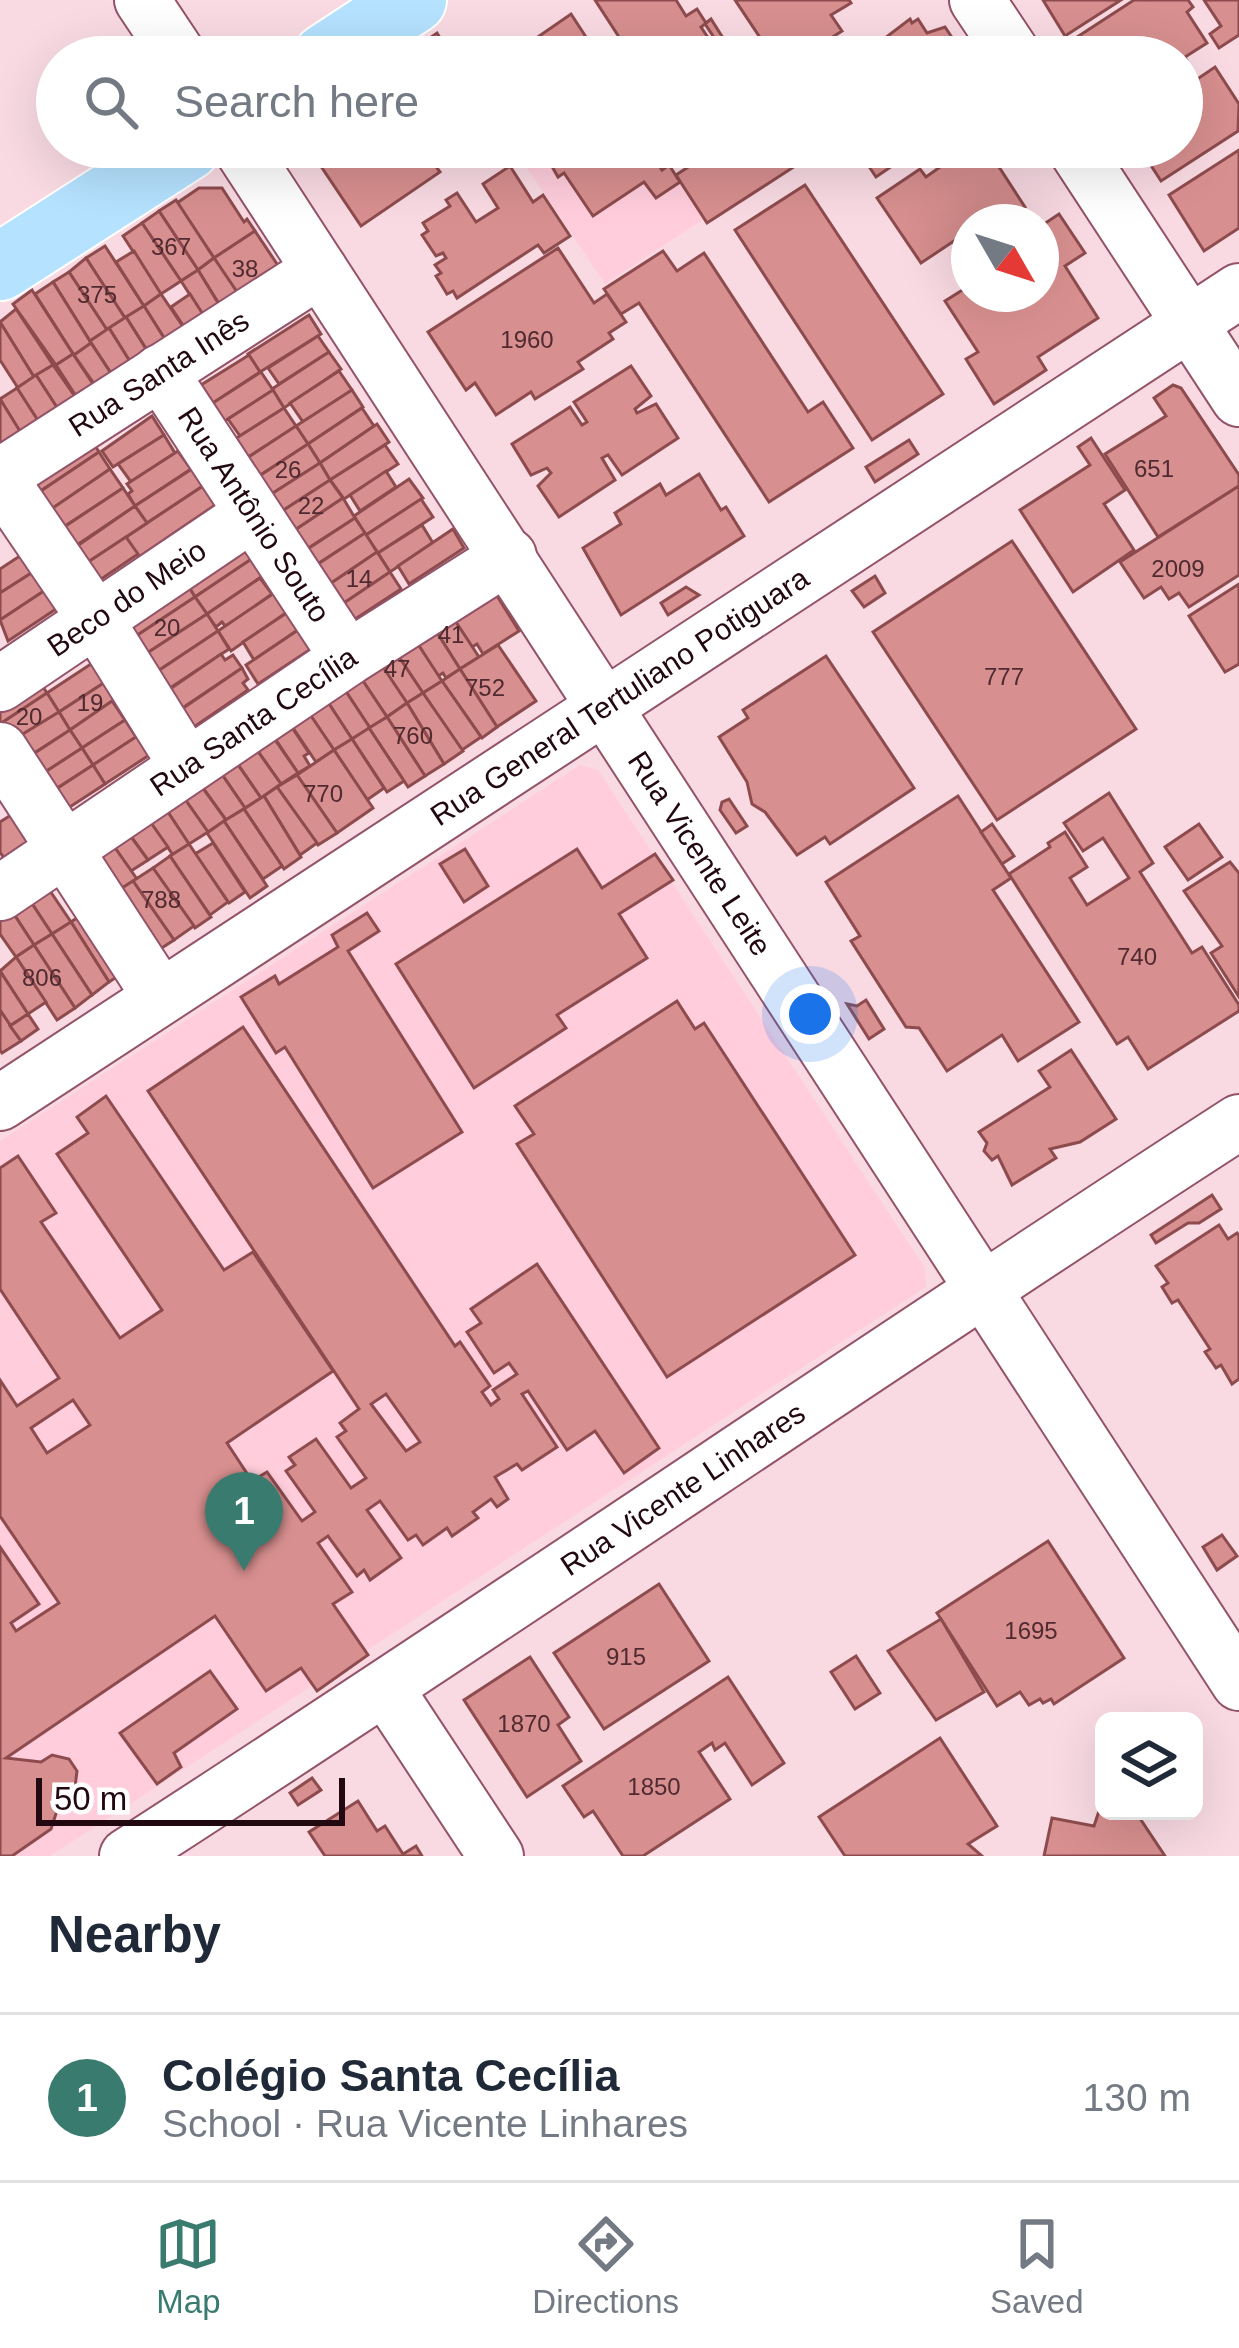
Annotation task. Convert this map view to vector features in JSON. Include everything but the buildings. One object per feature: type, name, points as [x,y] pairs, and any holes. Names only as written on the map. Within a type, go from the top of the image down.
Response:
[{"type":"main road","points":[[358,36],[413,0]]},
{"type":"main road","points":[[0,267],[154,168]]},
{"type":"street","points":[[142,0],[166,36]]},
{"type":"street","points":[[977,0],[1001,36]]},
{"type":"street","name":"Rua Vicente Leite","points":[[254,168],[1239,1684]]},
{"type":"street","points":[[1088,168],[1239,399]]},
{"type":"street","name":"Rua Santa Inês","points":[[0,478],[320,270]]},
{"type":"street","name":"Rua General Tertuliano Potiguara","points":[[0,1103],[1239,291]]},
{"type":"street","name":"Rua Antônio Souto","points":[[160,372],[348,658]]},
{"type":"street","points":[[0,478],[187,766]]},
{"type":"street","name":"Beco do Meio","points":[[0,684],[252,514]]},
{"type":"street","name":"Rua Santa Cecília","points":[[0,893],[348,658],[509,556]]},
{"type":"street","points":[[0,750],[160,996]]},
{"type":"street","name":"Rua Vicente Linhares","points":[[128,1856],[1239,1122]]},
{"type":"street","points":[[386,1689],[496,1856]]},
{"type":"shaded area","points":[[527,168],[671,168],[704,219],[605,284]]},
{"type":"shaded area","points":[[580,765],[598,770],[925,1268],[926,1287],[50,1856],[0,1856],[0,1141]]},
{"type":"place","name":"Colégio Santa Cecília","points":[[244,1571]]}]
